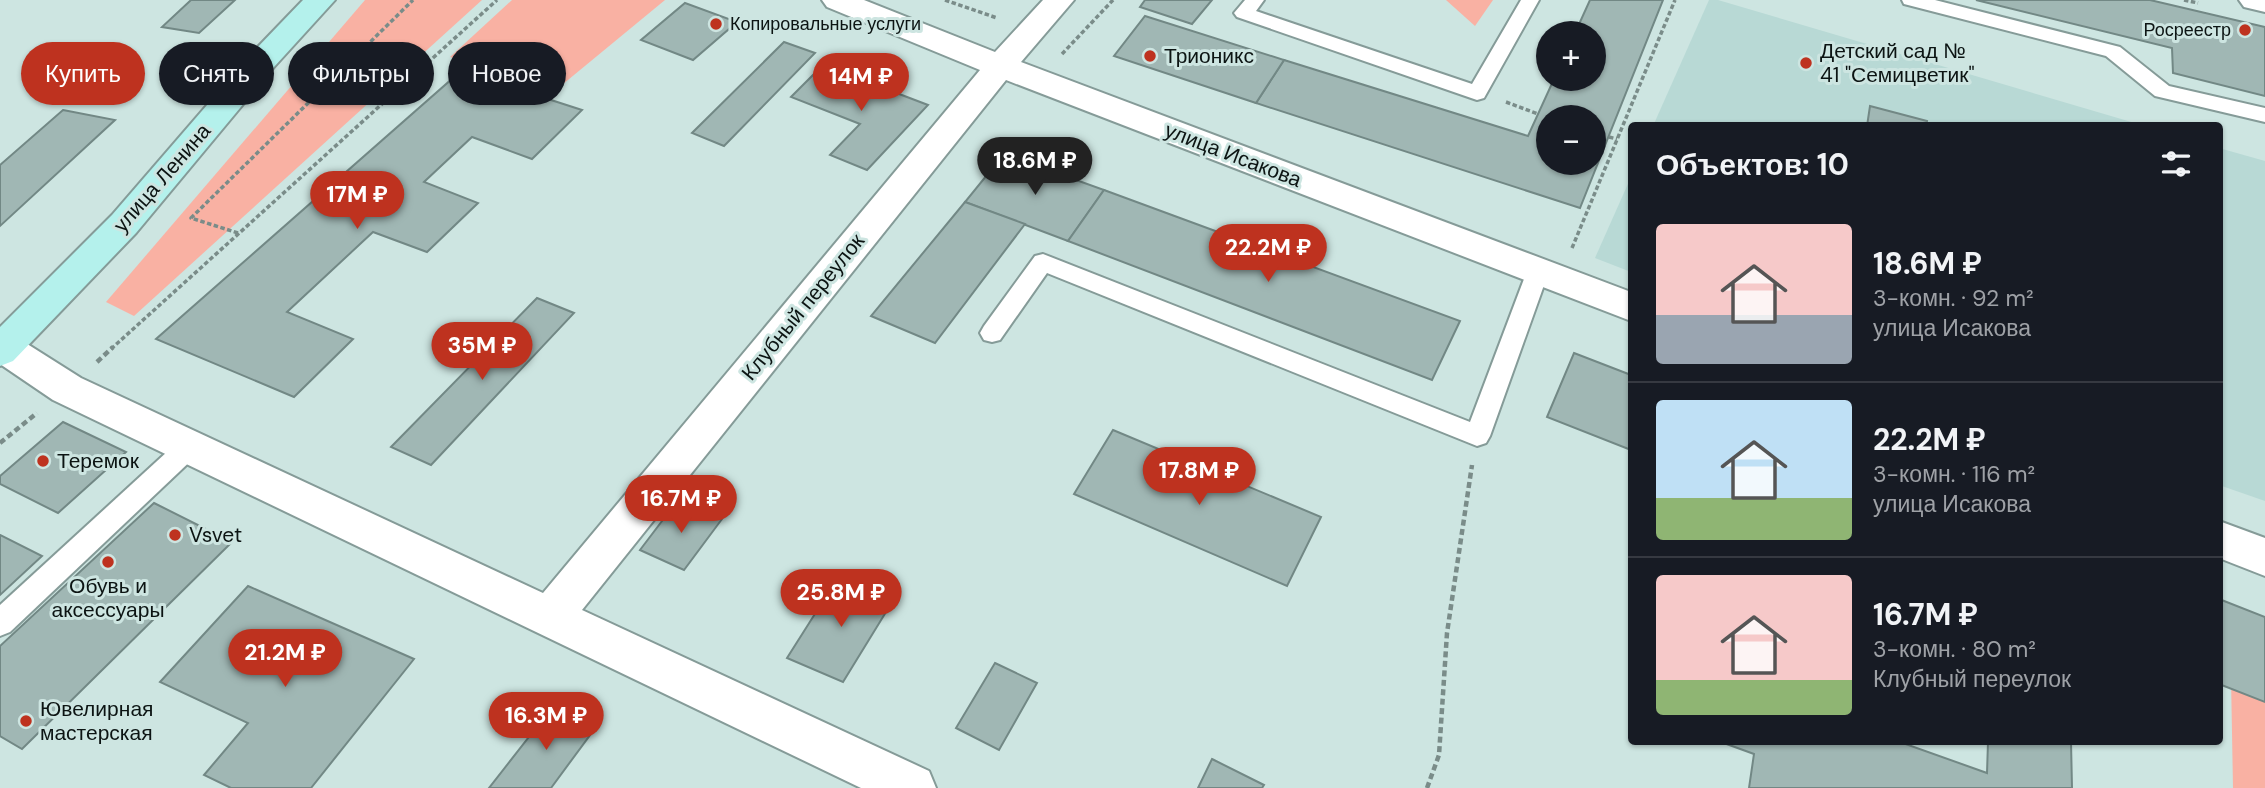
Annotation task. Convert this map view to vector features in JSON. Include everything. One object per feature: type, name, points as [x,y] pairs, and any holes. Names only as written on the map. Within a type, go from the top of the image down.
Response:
[{"type":"main road","name":"улица Ленина","points":[[1,348],[124,224],[263,60],[320,0]]},
{"type":"street","name":"улица Исакова","points":[[837,0],[1000,66],[1628,306]]},
{"type":"street","name":"Клубный переулок","points":[[550,617],[1000,66],[1059,0]]},
{"type":"street","points":[[2254,0],[2265,3]]},
{"type":"street","points":[[1,348],[67,389],[912,788]]},
{"type":"street","points":[[2223,541],[2265,557]]},
{"type":"lane","points":[[1255,0],[1244,13],[1477,93],[1530,0]]},
{"type":"lane","points":[[1910,0],[2113,51],[2162,91],[2265,115]]},
{"type":"lane","points":[[992,333],[1043,262],[1477,436],[1549,275]]},
{"type":"lane","points":[[0,623],[189,447]]},
{"type":"path","points":[[238,234],[191,218],[413,0]]},
{"type":"path","points":[[0,443],[67,389],[497,0]]},
{"type":"path","points":[[945,0],[1006,22]]},
{"type":"path","points":[[1549,275],[1617,139],[1675,0]]},
{"type":"path","points":[[2184,0],[2198,3]]},
{"type":"path","points":[[1609,136],[1617,139]]},
{"type":"path","points":[[1427,788],[1439,755],[1447,633],[1477,436]]},
{"type":"shaded area","points":[[365,0],[482,0],[434,44],[329,42]]},
{"type":"shaded area","points":[[512,0],[665,0],[566,82],[566,42],[466,42]]},
{"type":"shaded area","points":[[1446,0],[1493,0],[1475,26]]},
{"type":"shaded area","name":"Детский сад № 41 \"Семицветик\"","points":[[1709,0],[1718,0],[2131,122],[1655,122]]},
{"type":"shaded area","points":[[288,90],[288,105],[366,105],[134,316],[106,302]]},
{"type":"shaded area","points":[[2223,149],[2265,161],[2265,501],[2223,486]]},
{"type":"shaded area","points":[[1628,184],[1628,271],[1595,258]]},
{"type":"shaded area","points":[[2231,677],[2265,690],[2265,788],[2233,788]]},
{"type":"building","points":[[191,0],[235,0],[199,33],[162,27]]},
{"type":"building","points":[[1145,0],[1212,0],[1192,24],[1140,7]]},
{"type":"building","points":[[1590,0],[1663,0],[1606,143],[1606,105],[1542,105],[1549,91],[1606,91],[1606,21],[1580,21]]},
{"type":"building","points":[[1976,0],[2150,0],[2265,27],[2265,96],[2173,73],[2172,48]]},
{"type":"building","points":[[685,3],[737,22],[693,60],[641,40]]},
{"type":"building","points":[[1145,16],[1284,60],[1256,103],[1114,56]]},
{"type":"building","points":[[784,42],[815,53],[724,146],[692,133]]},
{"type":"building","points":[[1284,60],[1528,136],[1536,118],[1536,175],[1593,175],[1580,208],[1256,103]]},
{"type":"building","points":[[823,65],[928,105],[867,170],[830,155],[860,124],[791,97]]},
{"type":"building","points":[[448,82],[448,105],[566,105],[582,110],[532,159],[472,137],[424,182],[478,203],[427,252],[373,232],[287,312],[353,339],[294,397],[156,339],[422,105],[434,105],[434,95]]},
{"type":"building","points":[[1870,106],[1927,121],[1927,122],[1868,122]]},
{"type":"building","points":[[63,110],[115,120],[0,226],[0,165]]},
{"type":"building","points":[[1004,154],[1104,190],[1068,241],[965,202]]},
{"type":"building","points":[[1104,190],[1460,321],[1432,380],[1068,241]]},
{"type":"building","points":[[965,202],[1025,224],[935,343],[871,316]]},
{"type":"building","points":[[537,298],[574,313],[431,465],[391,447]]},
{"type":"building","points":[[1574,353],[1628,374],[1628,449],[1547,417]]},
{"type":"building","points":[[63,422],[126,452],[58,513],[0,484],[0,476]]},
{"type":"building","points":[[1113,430],[1321,517],[1287,586],[1074,494]]},
{"type":"building","points":[[678,500],[722,519],[684,570],[640,550]]},
{"type":"building","points":[[154,503],[232,542],[22,749],[0,736],[0,646]]},
{"type":"building","points":[[0,535],[42,556],[0,595]]},
{"type":"building","points":[[839,576],[894,599],[843,682],[787,658]]},
{"type":"building","points":[[248,586],[414,659],[311,788],[231,788],[204,775],[248,723],[160,682]]},
{"type":"building","points":[[2223,601],[2265,617],[2265,702],[2223,686]]},
{"type":"building","points":[[995,663],[1037,683],[999,750],[956,728]]},
{"type":"building","points":[[554,705],[596,727],[551,788],[489,788]]},
{"type":"building","points":[[1729,745],[1908,745],[1987,773],[1988,745],[2071,745],[2072,788],[1749,788],[1754,754]]},
{"type":"building","points":[[1212,759],[1264,785],[1262,788],[1198,788]]},
{"type":"place","name":"Копировальные услуги","points":[[716,24]]},
{"type":"place","name":"Росреестр","points":[[2245,30]]},
{"type":"place","name":"Трионикс","points":[[1150,56]]},
{"type":"place","name":"Детский сад № 41 \"Семицветик\"","points":[[1806,63]]},
{"type":"place","name":"Теремок","points":[[43,461]]},
{"type":"place","name":"Vsvet","points":[[175,535]]},
{"type":"place","name":"Обувь и аксессуары","points":[[108,562]]},
{"type":"place","name":"Ювелирная мастерская","points":[[26,721]]}]
